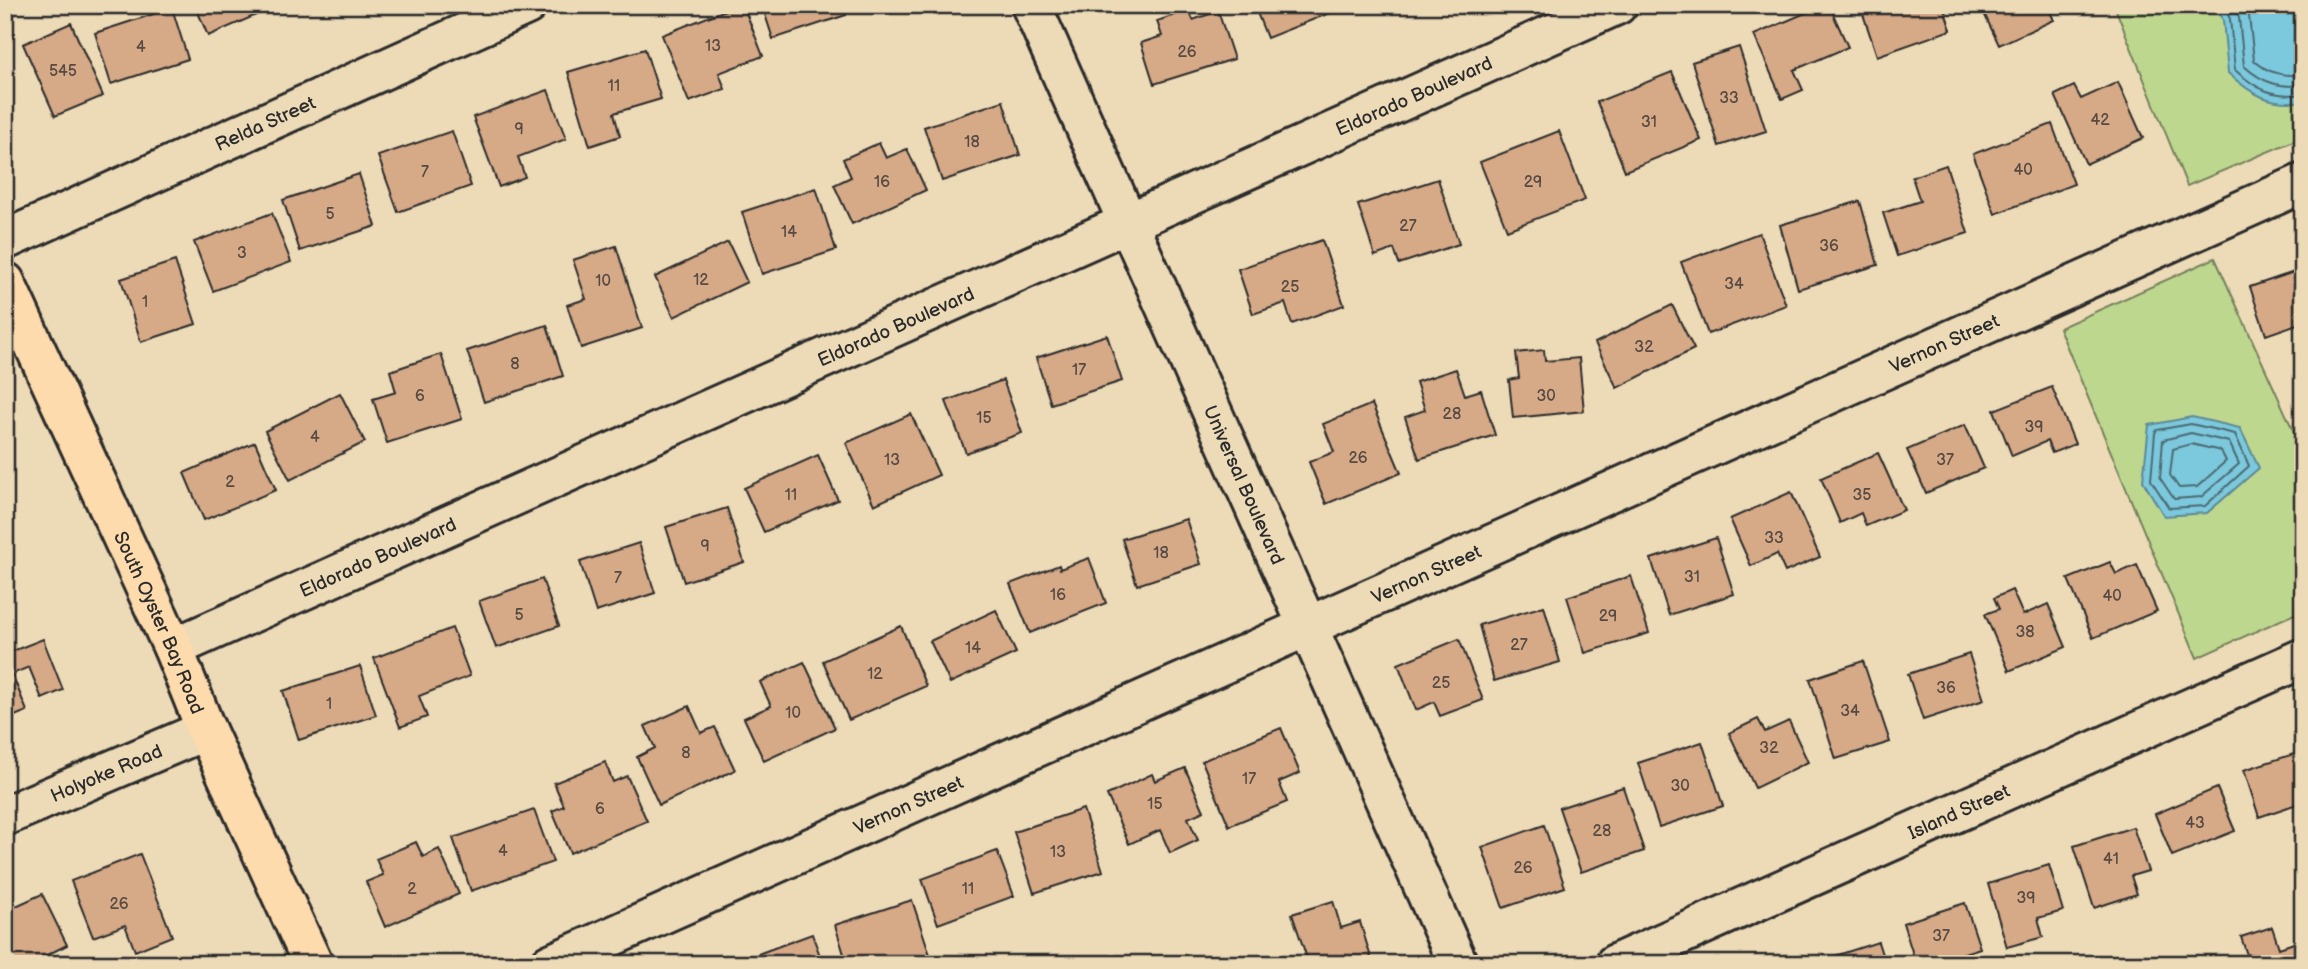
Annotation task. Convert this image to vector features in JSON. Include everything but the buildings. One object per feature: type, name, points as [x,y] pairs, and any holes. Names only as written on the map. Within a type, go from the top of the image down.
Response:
[{"type":"main road","name":"South Oyster Bay Road","points":[[5,282],[173,648],[206,730],[313,964]]},
{"type":"street","name":"Relda Street","points":[[5,240],[527,5]]},
{"type":"street","name":"Universal Boulevard","points":[[1031,5],[1458,964]]},
{"type":"street","name":"Eldorado Boulevard","points":[[173,648],[1617,5]]},
{"type":"street","name":"Vernon Street","points":[[550,964],[2303,183]]},
{"type":"street","name":"Island Street","points":[[1615,964],[2303,657]]},
{"type":"street","name":"Holyoke Road","points":[[5,816],[206,730]]},
{"type":"green space","points":[[2114,5],[2303,5],[2303,137],[2187,186]]},
{"type":"green space","points":[[2215,258],[2303,452],[2303,610],[2197,658],[2059,328]]},
{"type":"water","points":[[2216,5],[2303,5],[2303,101],[2281,102],[2262,97],[2228,73],[2223,20]]},
{"type":"water","points":[[2192,417],[2240,428],[2259,468],[2207,513],[2164,516],[2143,481],[2149,425]]}]
